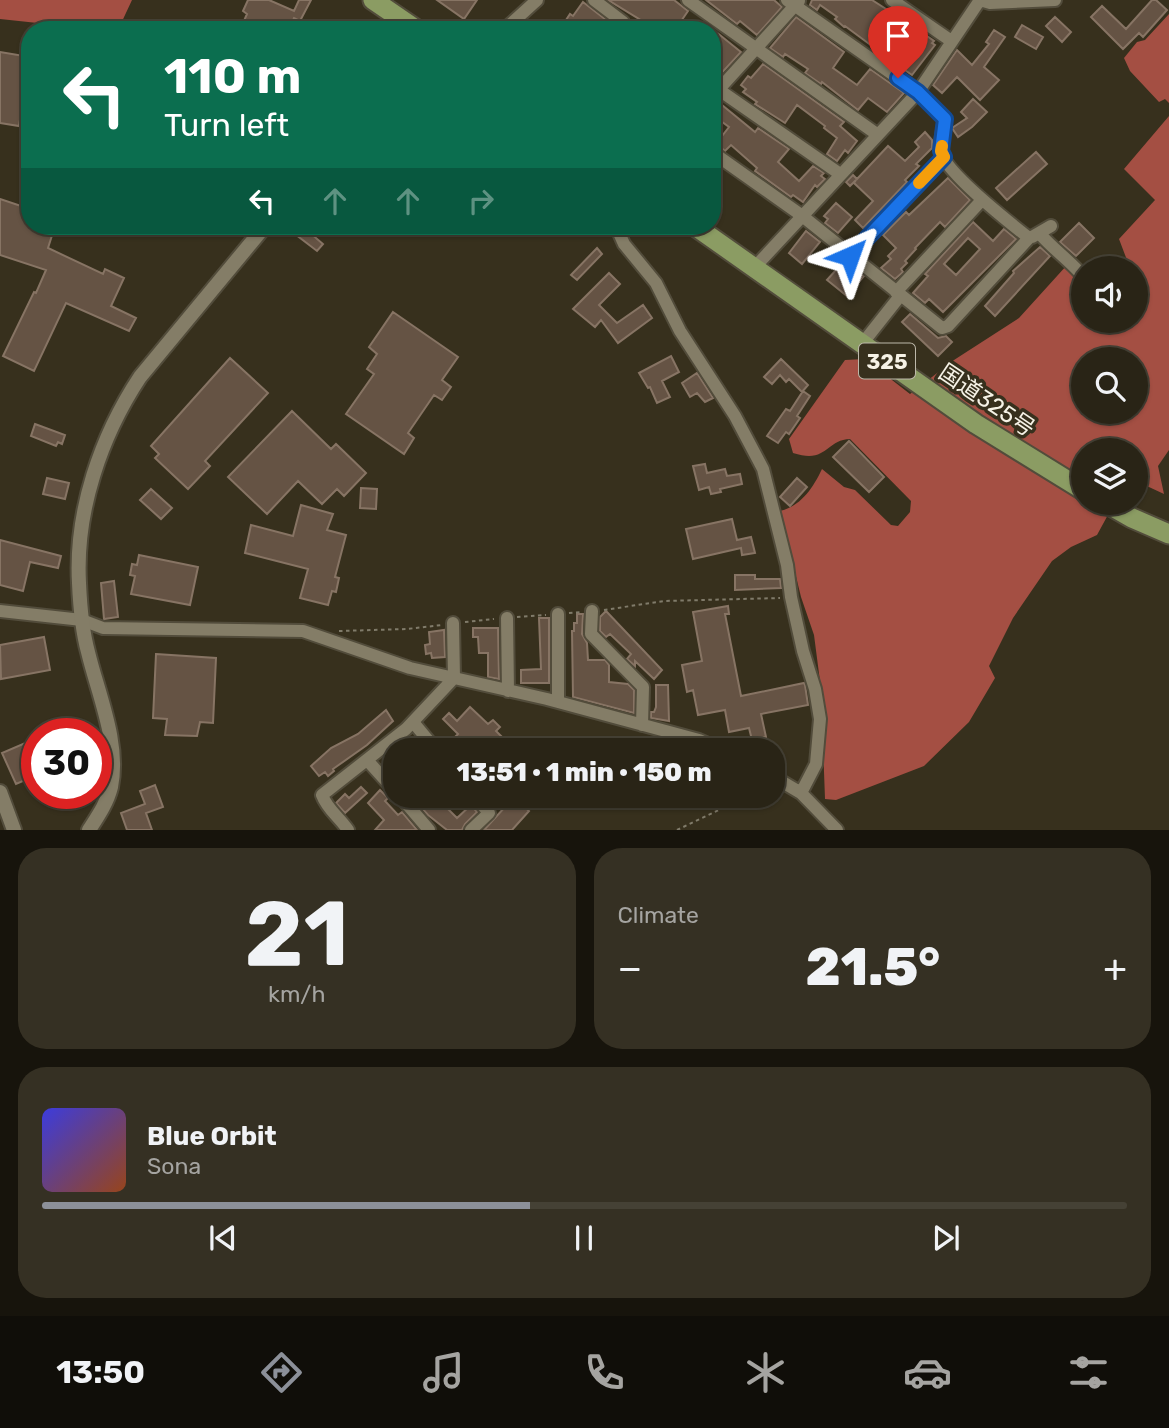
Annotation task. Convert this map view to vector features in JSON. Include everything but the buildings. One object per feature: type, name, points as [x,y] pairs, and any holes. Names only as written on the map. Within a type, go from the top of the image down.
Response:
[{"type":"highway","points":[[373,0],[404,21]]},
{"type":"highway","points":[[389,0],[419,21]]},
{"type":"highway","name":"国道325号","points":[[721,234],[757,264]]},
{"type":"highway","name":"国道325号","points":[[710,235],[757,264],[866,340],[976,424],[1071,483]]},
{"type":"highway","name":"国道325号","points":[[866,340],[1071,469]]},
{"type":"highway","points":[[1148,510],[1169,521]]},
{"type":"highway","points":[[1127,515],[1169,534]]},
{"type":"street","points":[[514,21],[537,0]]},
{"type":"street","points":[[594,0],[618,21]]},
{"type":"street","points":[[688,0],[718,21]]},
{"type":"street","points":[[892,0],[947,38]]},
{"type":"street","points":[[944,55],[947,38],[970,0]]},
{"type":"street","points":[[757,264],[918,92],[985,1],[1055,0]]},
{"type":"street","points":[[721,83],[756,48],[794,2],[918,92],[945,119],[941,151],[944,157],[982,200],[1040,233],[1053,249],[1071,263]]},
{"type":"street","points":[[721,23],[878,135]]},
{"type":"street","points":[[721,95],[840,174]]},
{"type":"street","points":[[850,256],[944,157]]},
{"type":"street","points":[[721,158],[801,215],[942,328],[948,326],[1040,233]]},
{"type":"street","points":[[866,340],[898,294],[982,200]]},
{"type":"street","points":[[89,830],[104,806],[111,787],[113,764],[111,742],[87,648],[79,582],[82,528],[94,474],[109,431],[140,377],[258,235]]},
{"type":"street","points":[[620,235],[656,283],[680,331],[735,416],[762,469],[788,565],[791,597],[820,719],[816,764],[801,793]]},
{"type":"street","points":[[0,611],[82,621],[103,628],[303,631],[410,668],[558,702],[691,738]]},
{"type":"street","points":[[592,611],[592,634],[643,687],[642,725]]},
{"type":"street","points":[[558,614],[558,702]]},
{"type":"street","points":[[507,618],[508,691]]},
{"type":"street","points":[[348,830],[339,817],[326,806],[321,795],[413,722],[454,678],[453,624]]},
{"type":"street","points":[[413,722],[426,738]]},
{"type":"street","points":[[367,760],[383,778]]},
{"type":"street","points":[[785,784],[801,793],[837,830]]},
{"type":"street","points":[[0,792],[14,830]]},
{"type":"street","points":[[410,808],[429,830]]},
{"type":"street","points":[[471,830],[489,813],[485,808]]},
{"type":"path","points":[[677,830],[723,808]]},
{"type":"shaded area","points":[[0,0],[132,0],[122,21],[0,19]]},
{"type":"shaded area","points":[[1169,14],[1169,103],[1165,99],[1159,102],[1130,71],[1124,58],[1137,42],[1145,40]]},
{"type":"shaded area","points":[[1169,116],[1169,450],[1158,466],[1164,494],[1148,487],[1148,438],[1071,438],[1071,515],[1108,515],[1097,535],[1071,547],[1052,561],[1013,618],[989,666],[995,678],[969,722],[924,766],[836,800],[825,799],[821,689],[814,635],[801,597],[780,511],[794,505],[806,495],[822,469],[844,487],[855,490],[891,525],[898,526],[910,512],[911,501],[850,439],[835,443],[820,454],[804,456],[793,453],[789,439],[845,360],[865,359],[910,394],[954,360],[1019,318],[1067,265],[1071,269],[1071,333],[1148,333],[1148,256],[1125,256],[1119,239],[1155,200],[1124,169]]},
{"type":"slow traffic","points":[[919,183],[944,157],[942,146]]},
{"type":"route","points":[[850,256],[944,157],[941,151],[945,119],[918,92],[898,78]]}]
